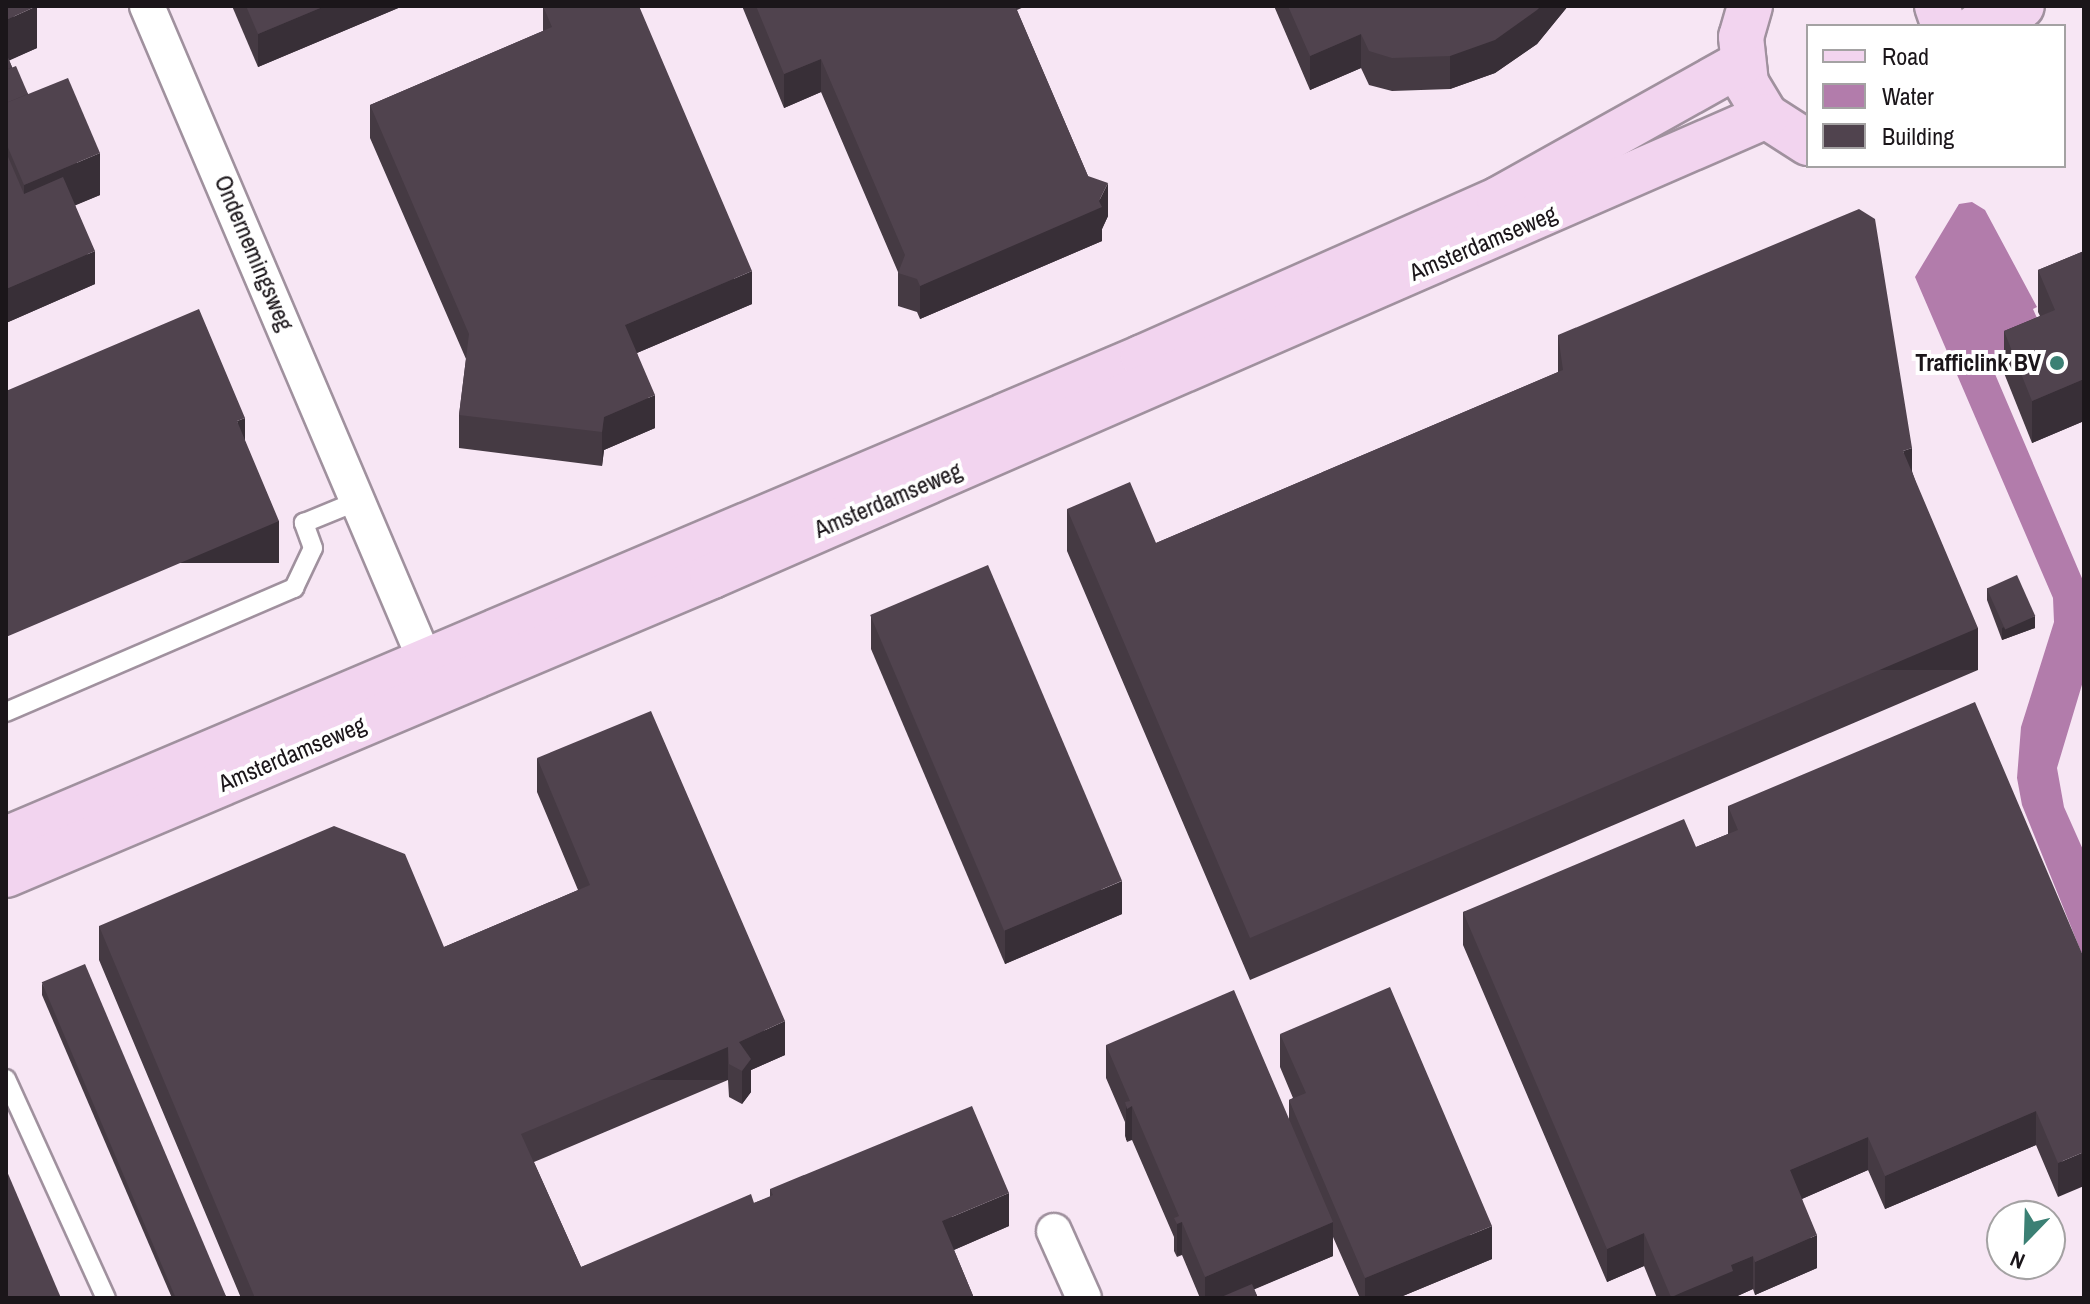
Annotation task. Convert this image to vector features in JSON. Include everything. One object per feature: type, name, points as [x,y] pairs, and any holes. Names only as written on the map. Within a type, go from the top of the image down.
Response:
[{"type":"street","name":"Ondernemingsweg","points":[[147,6],[360,500],[425,660]]},
{"type":"street","points":[[1750,6],[1741,37],[1741,64],[1766,116],[1806,142]]},
{"type":"street","points":[[1982,24],[2022,6]]},
{"type":"street","name":"Amsterdamseweg","points":[[6,839],[1143,357],[1499,199],[1741,64]]},
{"type":"street","name":"Amsterdamseweg","points":[[6,875],[785,545],[1766,116]]},
{"type":"street","points":[[1054,1231],[1084,1298]]},
{"type":"lane","points":[[6,712],[294,588],[313,548],[304,523],[360,500]]},
{"type":"lane","points":[[6,1079],[106,1298]]},
{"type":"water","points":[[1972,202],[1985,210],[2037,307],[2033,309],[2051,350],[1995,374],[2084,583],[2084,678],[2057,768],[2064,807],[2084,852],[2084,959],[2022,805],[2017,778],[2021,727],[2054,622],[2053,598],[1915,277],[1959,204]]},
{"type":"building","points":[[6,6],[37,6],[6,20]]},
{"type":"building","points":[[246,6],[325,6],[258,34]]},
{"type":"building","points":[[543,6],[639,6],[752,271],[625,325],[655,395],[604,417],[602,432],[459,415],[469,334],[370,105],[552,27]]},
{"type":"building","points":[[756,6],[1015,6],[1088,176],[1108,183],[1099,201],[1102,207],[920,286],[917,279],[898,273],[905,255],[821,59],[784,74]]},
{"type":"building","points":[[1288,6],[1541,6],[1495,40],[1450,56],[1392,58],[1369,51],[1361,34],[1310,56]]},
{"type":"building","points":[[6,53],[12,67],[6,70]]},
{"type":"building","points":[[16,66],[28,94],[6,103],[6,70]]},
{"type":"building","points":[[68,78],[100,153],[24,185],[6,143],[6,103]]},
{"type":"building","points":[[6,152],[24,194],[63,177],[95,251],[6,289]]},
{"type":"building","points":[[1859,209],[1875,219],[1912,448],[1903,451],[1978,628],[1250,938],[1067,509],[1130,482],[1156,543],[1563,370],[1558,335]]},
{"type":"building","points":[[2084,251],[2084,379],[2032,401],[2004,331],[2055,310],[2038,270]]},
{"type":"building","points":[[199,309],[245,418],[237,421],[279,521],[6,637],[6,391]]},
{"type":"building","points":[[988,565],[1122,881],[1004,931],[870,615]]},
{"type":"building","points":[[2017,575],[2035,616],[2005,630],[1987,588]]},
{"type":"building","points":[[1975,702],[2084,958],[2084,1152],[2058,1163],[2036,1111],[1885,1176],[1868,1137],[1790,1170],[1817,1235],[1755,1262],[1753,1256],[1731,1265],[1733,1271],[1671,1297],[1644,1233],[1607,1249],[1463,912],[1684,819],[1696,847],[1738,830],[1728,806]]},
{"type":"building","points":[[651,711],[785,1021],[739,1042],[751,1059],[742,1071],[729,1064],[728,1047],[521,1134],[581,1267],[751,1194],[754,1203],[773,1195],[770,1189],[972,1106],[1009,1193],[942,1221],[974,1298],[255,1298],[99,926],[334,826],[405,854],[444,947],[590,885],[537,758]]},
{"type":"building","points":[[85,964],[227,1298],[176,1298],[42,982]]},
{"type":"building","points":[[1390,987],[1492,1226],[1365,1278],[1289,1100],[1306,1093],[1280,1034]]},
{"type":"building","points":[[1234,990],[1333,1222],[1205,1277],[1182,1222],[1177,1224],[1174,1218],[1179,1216],[1132,1106],[1127,1109],[1125,1102],[1130,1101],[1106,1045]]},
{"type":"building","points":[[6,1169],[61,1298],[6,1298]]},
{"type":"building","points":[[1252,1284],[1258,1298],[1219,1298]]},
{"type":"place","name":"Trafficlink BV","points":[[2057,363]]}]
